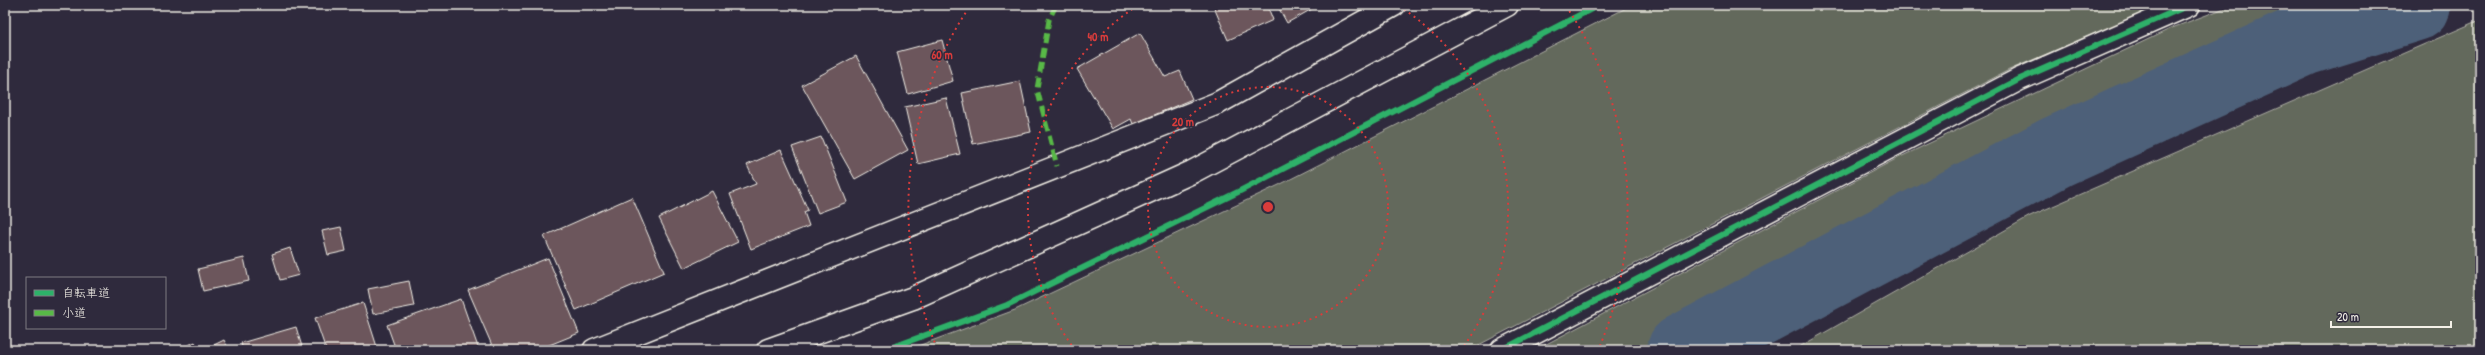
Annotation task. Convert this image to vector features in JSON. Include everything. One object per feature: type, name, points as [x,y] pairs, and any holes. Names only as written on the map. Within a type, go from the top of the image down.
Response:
[{"type":"street","points":[[594,350],[1218,103],[1394,5]]},
{"type":"street","points":[[768,350],[913,298],[1192,172],[1507,5]]},
{"type":"street","points":[[1502,350],[2020,79],[2189,5]]},
{"type":"green space","points":[[1632,5],[2162,5],[2009,70],[1469,350],[907,350],[1015,310],[1279,185]]},
{"type":"green space","points":[[2233,5],[2381,5],[2308,28],[2025,157],[1656,350],[1535,350],[1896,159],[2172,28]]},
{"type":"green space","points":[[2480,20],[2480,350],[1794,350],[2030,216]]},
{"type":"building","points":[[1213,5],[1267,5],[1273,20],[1228,40]]},
{"type":"building","points":[[1277,5],[1319,5],[1287,23]]},
{"type":"building","points":[[1140,33],[1165,77],[1180,71],[1192,99],[1133,124],[1131,119],[1113,129],[1077,69]]},
{"type":"building","points":[[942,40],[953,81],[908,94],[897,52]]},
{"type":"building","points":[[856,56],[908,150],[855,179],[802,85]]},
{"type":"building","points":[[1020,81],[1031,132],[973,144],[962,93]]},
{"type":"building","points":[[946,98],[960,154],[918,164],[905,107]]},
{"type":"building","points":[[821,137],[847,202],[818,213],[792,147]]},
{"type":"building","points":[[781,150],[808,210],[804,212],[809,226],[751,249],[730,194],[756,184],[747,165]]},
{"type":"building","points":[[712,191],[738,242],[684,268],[659,218]]},
{"type":"building","points":[[632,197],[664,272],[576,310],[544,236]]},
{"type":"building","points":[[341,227],[346,251],[328,255],[322,231]]},
{"type":"building","points":[[290,248],[299,275],[280,280],[272,254]]},
{"type":"building","points":[[244,258],[249,281],[203,291],[198,269]]},
{"type":"building","points":[[548,258],[579,333],[537,350],[494,350],[468,290]]},
{"type":"building","points":[[409,281],[414,306],[373,314],[368,289]]},
{"type":"building","points":[[461,299],[479,350],[396,350],[387,325]]},
{"type":"building","points":[[363,303],[378,350],[326,350],[315,318]]},
{"type":"building","points":[[296,327],[303,350],[243,350],[241,343]]},
{"type":"building","points":[[224,340],[229,350],[204,350]]},
{"type":"building","points":[[195,342],[199,350],[178,350]]},
{"type":"waterway","points":[[1683,350],[2056,152],[2303,40],[2415,5]]},
{"type":"marked path","points":[[1056,5],[1049,20],[1037,89],[1057,166]]},
{"type":"cycle path","points":[[885,350],[1007,305],[1238,192],[1599,5]]},
{"type":"cycle path","points":[[1502,350],[2020,79],[2189,5]]}]
